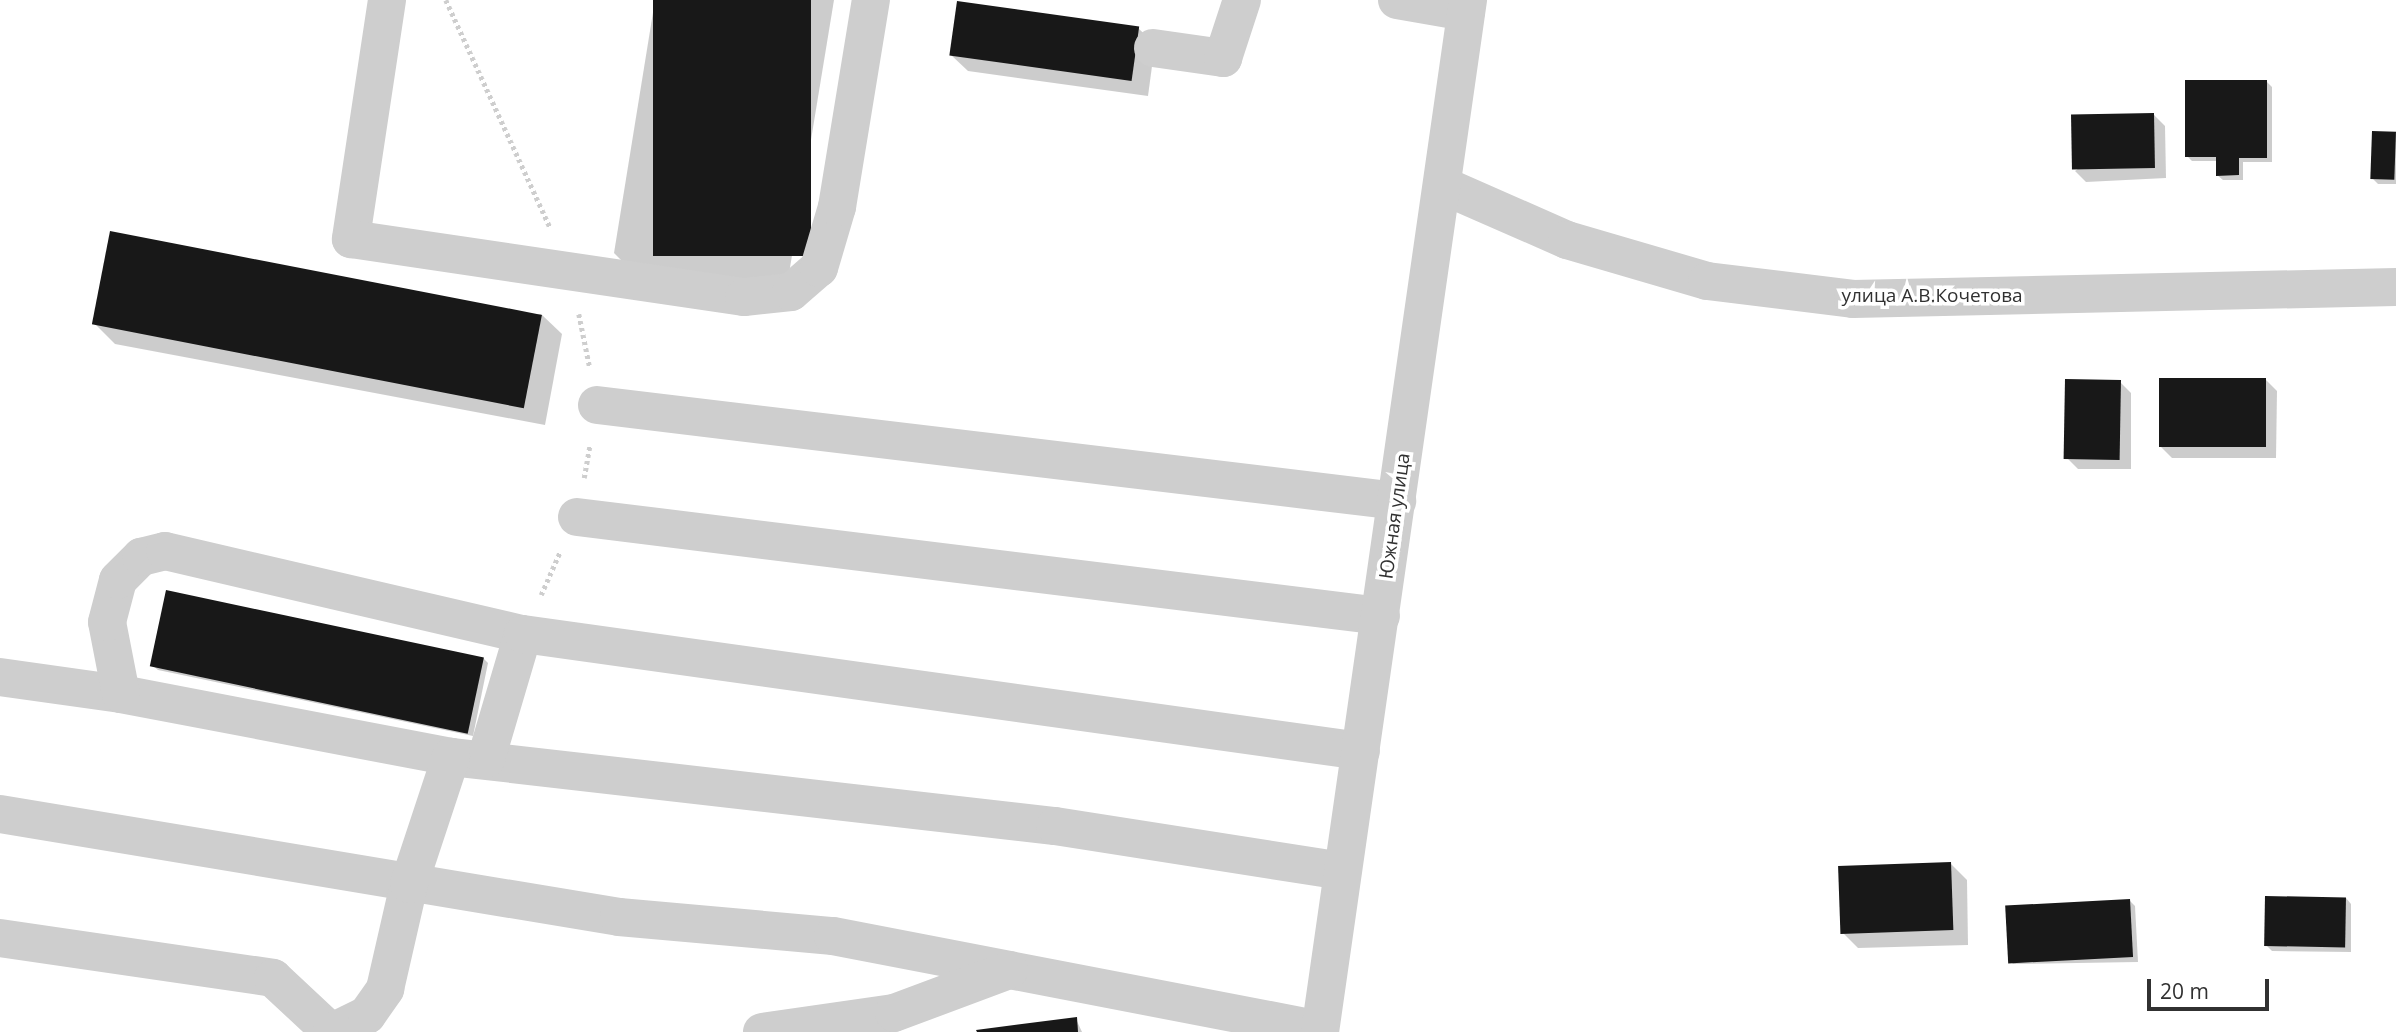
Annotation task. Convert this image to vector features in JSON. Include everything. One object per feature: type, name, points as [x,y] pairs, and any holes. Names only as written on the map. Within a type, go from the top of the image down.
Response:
[{"type":"street","points":[[387,0],[351,239],[744,297],[792,292],[819,268],[837,207],[871,0]]},
{"type":"street","points":[[1153,48],[1223,58],[1242,0]]},
{"type":"street","points":[[1397,0],[1467,6]]},
{"type":"street","name":"Южная улица","points":[[1320,1031],[1444,186],[1467,6]]},
{"type":"street","name":"улица А.В.Кочетова","points":[[1444,186],[1567,240],[1707,281],[1853,299],[2396,287]]},
{"type":"street","points":[[597,405],[1397,501]]},
{"type":"street","points":[[577,517],[1381,616]]},
{"type":"street","points":[[121,694],[107,622],[118,580],[141,556],[165,551],[523,634],[1361,751]]},
{"type":"street","points":[[0,938],[273,978],[331,1032],[367,1015],[385,989],[409,884],[523,634]]},
{"type":"street","points":[[0,677],[121,694],[468,758],[1055,826],[1343,871]]},
{"type":"street","points":[[0,814],[619,917],[833,936],[1320,1031]]},
{"type":"street","points":[[762,1032],[894,1013],[1009,970]]},
{"type":"path","points":[[446,0],[571,271],[597,405],[577,517],[523,634]]},
{"type":"building","points":[[653,0],[811,0],[811,256],[653,256]]},
{"type":"building","points":[[957,1],[1139,27],[1132,81],[949,55]]},
{"type":"building","points":[[2185,80],[2267,80],[2267,158],[2239,158],[2239,175],[2216,176],[2216,157],[2185,157]]},
{"type":"building","points":[[2154,113],[2155,168],[2072,169],[2071,114]]},
{"type":"building","points":[[2372,131],[2396,132],[2394,180],[2370,179]]},
{"type":"building","points":[[110,231],[542,315],[524,408],[92,324]]},
{"type":"building","points":[[2159,378],[2266,378],[2266,447],[2159,447]]},
{"type":"building","points":[[2065,379],[2121,380],[2120,460],[2064,459]]},
{"type":"building","points":[[166,590],[484,658],[468,734],[150,666]]},
{"type":"building","points":[[1951,862],[1953,930],[1840,934],[1838,866]]},
{"type":"building","points":[[2265,896],[2346,897],[2345,947],[2264,946]]},
{"type":"building","points":[[2130,899],[2133,957],[2008,963],[2005,906]]},
{"type":"building","points":[[1077,1017],[1078,1032],[976,1030]]}]
